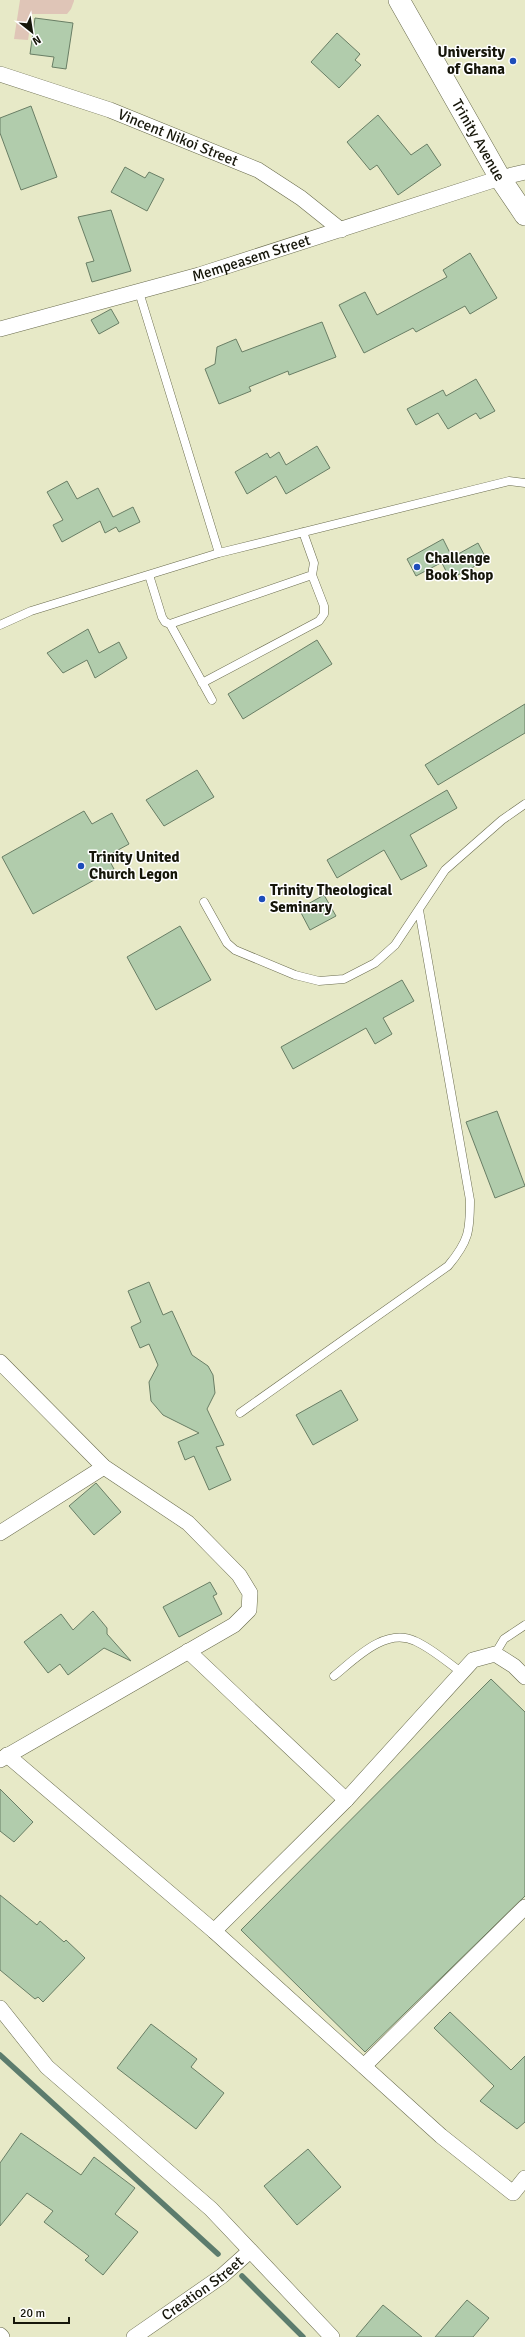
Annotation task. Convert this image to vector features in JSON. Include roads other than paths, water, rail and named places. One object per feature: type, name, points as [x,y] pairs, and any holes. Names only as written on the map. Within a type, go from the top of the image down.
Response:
[{"type":"street","name":"Trinity Avenue","points":[[399,0],[500,178],[525,215]]},
{"type":"street","name":"Vincent Nikoi Street","points":[[0,74],[110,110],[258,170],[301,198],[341,230]]},
{"type":"street","name":"Mempeasem Street","points":[[0,329],[139,292],[341,230],[500,178],[525,172]]},
{"type":"street","points":[[0,1362],[104,1467],[188,1523],[240,1575],[250,1594],[249,1610],[234,1625],[4,1757],[214,1931],[441,2136],[514,2193],[525,2178]]},
{"type":"street","points":[[0,1533],[104,1467]]},
{"type":"street","points":[[188,1651],[346,1800]]},
{"type":"street","points":[[214,1931],[346,1800],[473,1660],[495,1654],[514,1666],[525,1677]]},
{"type":"street","points":[[364,2066],[525,1907]]},
{"type":"street","points":[[0,2008],[48,2067],[211,2209],[332,2337]]},
{"type":"street","name":"Creation Street","points":[[134,2337],[222,2276],[250,2251]]},
{"type":"lane","points":[[139,292],[219,553]]},
{"type":"lane","points":[[0,626],[31,611],[219,553],[509,481],[525,483]]},
{"type":"lane","points":[[202,683],[319,621],[324,614],[324,606],[312,575],[314,563],[303,532]]},
{"type":"lane","points":[[149,574],[162,617],[165,622],[170,624],[212,700]]},
{"type":"lane","points":[[170,624],[312,575]]},
{"type":"lane","points":[[204,902],[227,943],[235,950],[295,975],[319,981],[344,979],[375,963],[395,945],[445,870],[502,820],[525,804]]},
{"type":"lane","points":[[240,1413],[448,1266],[463,1248],[470,1227],[470,1200],[419,910]]},
{"type":"lane","points":[[495,1654],[504,1639],[525,1625]]},
{"type":"lane","points":[[334,1676],[371,1647],[386,1640],[400,1637],[415,1641],[461,1672]]},
{"type":"waterway","points":[[0,2055],[218,2254]]},
{"type":"waterway","points":[[242,2276],[303,2337]]},
{"type":"place","name":"University of Ghana","points":[[513,61]]},
{"type":"place","name":"Challenge Book Shop","points":[[417,567]]},
{"type":"place","name":"Trinity United Church Legon","points":[[81,866]]},
{"type":"place","name":"Trinity Theological Seminary","points":[[262,899]]}]
